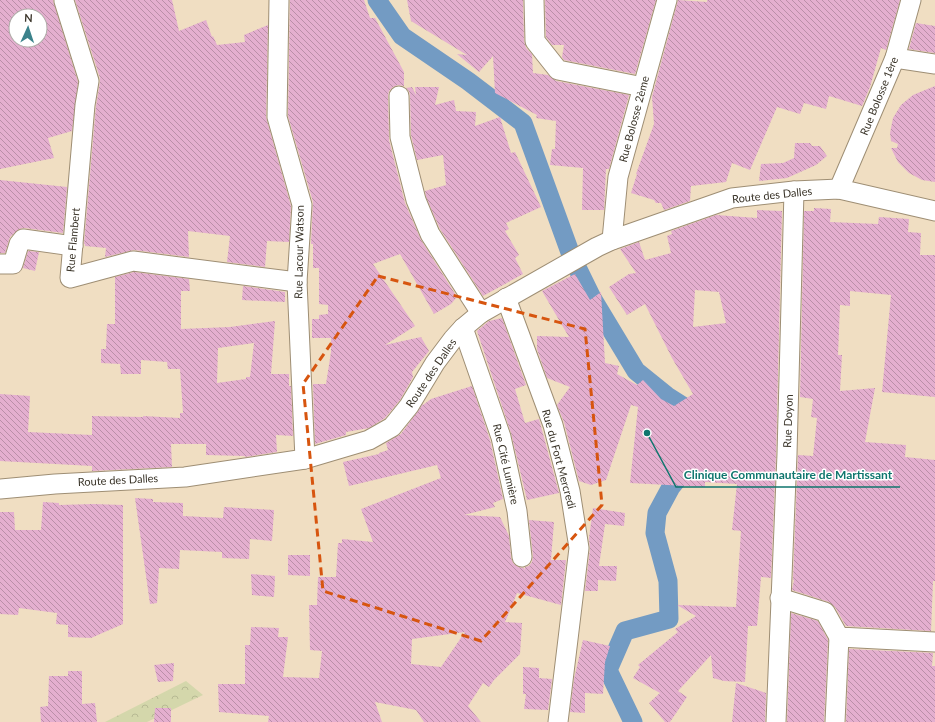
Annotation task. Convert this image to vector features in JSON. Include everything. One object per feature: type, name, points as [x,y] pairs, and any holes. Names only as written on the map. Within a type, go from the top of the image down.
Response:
[{"type":"street","name":"Rue Lacour Watson","points":[[279,0],[277,117],[302,205],[297,282],[305,459]]},
{"type":"street","points":[[534,0],[535,41],[558,70],[643,87]]},
{"type":"street","name":"Rue Bolosse 2ème","points":[[605,244],[618,177],[667,0]]},
{"type":"street","name":"Rue Bolosse 1ère","points":[[840,189],[895,58],[911,0]]},
{"type":"street","name":"Rue Flambert","points":[[64,1],[89,81],[85,105],[70,278],[133,261],[297,282]]},
{"type":"street","points":[[895,58],[935,64]]},
{"type":"street","points":[[399,96],[400,137],[416,200],[430,234],[481,313]]},
{"type":"street","name":"Route des Dalles","points":[[0,489],[55,484],[185,477],[305,459],[369,440],[392,427],[409,406],[435,363],[463,328],[481,313],[568,263],[605,244],[732,198],[794,191],[840,189],[935,211]]},
{"type":"street","name":"Rue Doyon","points":[[776,722],[787,454],[794,191]]},
{"type":"street","points":[[0,264],[13,264],[20,242],[23,240],[73,246]]},
{"type":"street","name":"Rue du Fort Mercredi","points":[[506,298],[553,426],[570,491],[579,548],[558,722]]},
{"type":"street","name":"Rue Cité Lumière","points":[[463,328],[501,437],[517,511],[522,557]]},
{"type":"street","points":[[780,598],[825,612],[839,637],[835,722]]},
{"type":"street","points":[[839,637],[935,642]]},
{"type":"highlighted area","points":[[378,276],[585,329],[602,505],[481,641],[323,591],[303,384]]},
{"type":"green space","points":[[186,681],[203,695],[147,722],[105,722]]},
{"type":"building","points":[[0,0],[53,0],[78,82],[72,131],[48,138],[54,158],[0,169]]},
{"type":"building","points":[[75,0],[172,0],[179,31],[206,20],[212,37],[213,36],[217,45],[245,42],[244,35],[268,25],[266,117],[291,206],[289,242],[267,241],[265,267],[227,262],[230,236],[188,231],[189,257],[134,250],[105,257],[106,248],[85,246],[96,106],[100,78]]},
{"type":"building","points":[[290,0],[364,0],[370,18],[375,18],[404,72],[404,86],[398,85],[393,87],[389,91],[388,96],[389,140],[405,203],[421,240],[457,297],[451,304],[434,314],[400,254],[373,264],[415,326],[385,345],[421,337],[429,351],[412,372],[413,377],[400,400],[385,418],[369,428],[346,432],[346,435],[315,444],[313,384],[326,384],[331,352],[331,338],[312,338],[312,319],[319,319],[319,315],[328,314],[328,305],[319,304],[319,268],[313,268],[313,244],[311,244],[313,202],[288,116]]},
{"type":"building","points":[[407,0],[523,0],[524,41],[526,48],[532,54],[533,73],[548,75],[556,81],[629,95],[609,169],[606,169],[604,210],[582,210],[583,168],[550,165],[552,149],[555,149],[556,121],[536,118],[537,115],[495,93],[493,56],[479,72],[457,54],[467,55],[411,21]]},
{"type":"building","points":[[545,0],[656,0],[635,74],[564,60],[562,57],[564,45],[552,45],[546,37]]},
{"type":"building","points":[[678,0],[707,2],[707,0],[900,0],[886,50],[881,48],[870,87],[862,106],[829,96],[826,109],[804,103],[800,114],[777,107],[750,170],[732,163],[726,182],[691,186],[690,201],[664,210],[661,203],[656,203],[654,200],[631,193],[636,174],[654,124],[652,97]]},
{"type":"building","points":[[916,23],[935,26],[935,53],[909,49]]},
{"type":"building","points":[[935,86],[935,182],[922,180],[909,173],[898,162],[891,148],[897,148],[898,144],[891,141],[890,133],[893,118],[901,105],[913,95]]},
{"type":"building","points":[[412,87],[416,95],[415,87],[439,87],[435,105],[454,100],[456,111],[476,112],[475,126],[500,117],[511,153],[515,152],[541,207],[506,223],[509,229],[505,231],[519,255],[515,258],[523,274],[483,296],[440,229],[426,197],[425,191],[446,185],[443,155],[417,160],[411,135],[410,95],[406,88]]},
{"type":"building","points":[[795,143],[810,143],[812,146],[820,146],[827,156],[816,165],[787,178],[759,181],[761,164],[783,163],[794,158]]},
{"type":"building","points":[[0,180],[67,187],[63,233],[25,228],[19,229],[10,237],[5,253],[0,253]]},
{"type":"building","points":[[814,208],[831,209],[830,222],[878,224],[879,217],[909,219],[908,232],[921,233],[920,255],[935,255],[935,397],[882,392],[891,295],[850,291],[850,306],[840,305],[838,355],[842,355],[840,391],[875,388],[865,442],[906,445],[905,457],[935,460],[935,581],[933,581],[931,631],[846,626],[835,607],[829,602],[792,590],[794,580],[798,455],[813,456],[817,418],[811,417],[813,399],[800,397],[804,211],[814,211]]},
{"type":"building","points":[[757,210],[782,211],[776,454],[771,578],[761,577],[757,626],[748,626],[745,682],[724,681],[713,678],[711,655],[678,691],[687,697],[670,722],[665,722],[649,703],[660,693],[633,678],[640,667],[638,665],[678,632],[675,629],[696,616],[677,605],[736,607],[741,531],[732,530],[737,484],[705,482],[705,487],[630,483],[638,407],[631,405],[606,480],[591,485],[579,481],[564,422],[557,405],[570,387],[547,378],[537,349],[537,336],[569,337],[542,291],[575,274],[590,300],[601,292],[605,363],[619,366],[617,374],[637,385],[643,380],[661,399],[674,406],[693,394],[672,358],[645,304],[627,315],[609,287],[629,274],[636,273],[620,249],[639,242],[645,260],[671,253],[667,236],[672,234],[671,231],[716,215],[757,218]],"holes":[[[695,290],[719,292],[726,323],[693,327]]]},
{"type":"building","points":[[28,251],[39,252],[35,271],[23,268]]},
{"type":"building","points":[[134,272],[189,279],[190,291],[181,291],[181,329],[230,327],[275,321],[271,374],[289,374],[289,386],[291,386],[293,436],[276,435],[277,452],[245,457],[206,455],[206,444],[171,444],[172,467],[92,471],[92,466],[0,461],[0,394],[30,396],[28,432],[92,435],[92,416],[180,418],[180,413],[183,413],[180,369],[168,369],[167,362],[141,360],[141,374],[121,374],[120,364],[101,363],[101,349],[106,349],[107,324],[115,324],[115,277]],"holes":[[[254,343],[250,377],[246,377],[246,379],[217,383],[218,348]]]},
{"type":"building","points":[[243,286],[285,292],[285,302],[242,300]]},
{"type":"building","points":[[502,318],[526,385],[515,389],[525,423],[539,419],[559,493],[527,500],[511,433],[477,331],[489,321]]},
{"type":"building","points":[[472,386],[490,440],[503,499],[493,503],[495,507],[464,515],[500,517],[509,536],[511,558],[513,563],[518,567],[524,568],[525,570],[525,567],[529,566],[532,562],[533,556],[529,520],[554,522],[551,560],[566,560],[561,605],[517,593],[505,622],[522,623],[520,654],[489,687],[483,683],[468,706],[481,722],[424,722],[416,710],[375,702],[382,722],[268,722],[269,716],[219,712],[218,684],[245,684],[245,645],[250,645],[251,627],[279,628],[278,637],[288,637],[283,677],[319,678],[322,651],[310,650],[309,605],[317,605],[318,577],[336,577],[338,543],[342,543],[342,539],[373,542],[361,509],[441,478],[437,465],[349,486],[343,462],[379,454],[388,450],[386,443],[401,434],[423,404],[431,399]],"holes":[[[465,632],[441,667],[411,664],[412,639]]]},
{"type":"building","points":[[135,498],[153,499],[153,502],[183,503],[183,516],[223,518],[224,507],[274,510],[272,541],[250,539],[249,559],[222,558],[222,552],[180,550],[179,569],[159,568],[157,603],[150,604]]},
{"type":"building","points":[[43,502],[59,503],[59,505],[123,505],[123,624],[91,638],[68,637],[68,625],[56,624],[57,613],[19,608],[18,615],[0,614],[0,512],[14,512],[15,530],[41,530]]},
{"type":"building","points":[[593,508],[625,513],[624,526],[605,524],[599,566],[617,566],[616,581],[598,580],[598,591],[585,591],[590,549],[589,538]]},
{"type":"building","points":[[288,555],[310,555],[310,576],[288,575]]},
{"type":"building","points":[[251,574],[275,576],[274,597],[252,595]]},
{"type":"building","points":[[791,613],[818,621],[828,640],[824,722],[787,722]]},
{"type":"building","points":[[583,640],[610,646],[605,662],[603,694],[585,693],[585,713],[570,712],[574,679]]},
{"type":"building","points":[[849,649],[933,653],[932,666],[935,666],[935,722],[846,722]]},
{"type":"building","points":[[174,663],[173,681],[158,682],[154,665]]},
{"type":"building","points":[[523,667],[539,668],[539,678],[552,679],[548,710],[524,709],[526,694],[523,694]]},
{"type":"building","points":[[68,671],[82,671],[82,704],[95,703],[97,722],[41,722],[40,707],[48,706],[49,676],[68,676]]},
{"type":"building","points":[[736,683],[766,693],[765,722],[732,722]]},
{"type":"building","points":[[155,708],[171,708],[171,722],[154,722]]},
{"type":"waterway","points":[[377,0],[402,36],[468,81],[523,123],[571,255],[592,298],[636,371],[667,396],[697,415],[697,419]]},
{"type":"waterway","points":[[633,722],[608,670],[625,631],[669,619],[668,581],[655,533],[657,513],[671,487],[688,466]]},
{"type":"place","name":"Clinique Communautaire de Martissant","points":[[647,433]]}]
